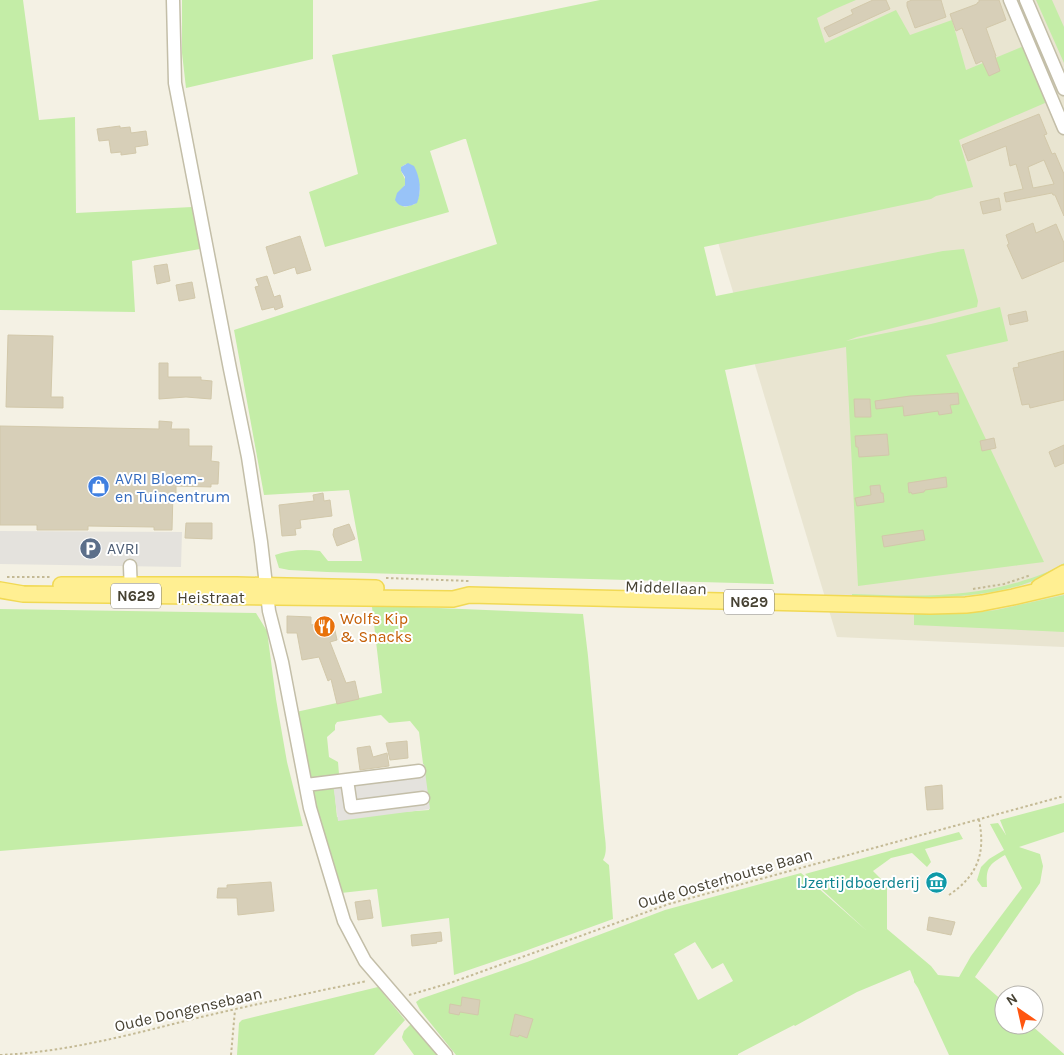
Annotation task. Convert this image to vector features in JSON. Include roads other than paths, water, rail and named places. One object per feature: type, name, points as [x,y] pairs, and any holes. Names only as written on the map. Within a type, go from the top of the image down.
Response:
[{"type":"main road","name":"Middellaan","points":[[1029,592],[1064,573]]},
{"type":"main road","name":"Middellaan","points":[[267,591],[452,590],[470,588],[930,606],[982,603],[1064,585]]},
{"type":"main road","name":"Heistraat","points":[[2,590],[23,594],[130,590],[267,591]]},
{"type":"street","points":[[173,0],[175,83],[248,458],[270,618],[282,662],[313,817],[344,921],[365,961],[446,1055]]},
{"type":"street","points":[[1010,0],[1064,128]]},
{"type":"street","points":[[1026,0],[1064,89]]},
{"type":"street","points":[[130,566],[130,590]]},
{"type":"street","points":[[306,785],[419,771]]},
{"type":"street","points":[[347,780],[351,807],[423,798]]},
{"type":"water","points":[[408,163],[414,166],[416,170],[420,189],[417,203],[405,206],[399,205],[395,200],[397,193],[405,185],[405,177],[401,167]]},
{"type":"place","name":"AVRI Bloem- en Tuincentrum","points":[[99,487]]},
{"type":"place","name":"AVRI","points":[[91,548]]},
{"type":"place","name":"Wolfs Kip & Snacks","points":[[324,627]]},
{"type":"place","name":"IJzertijdboerderij","points":[[936,882]]}]
